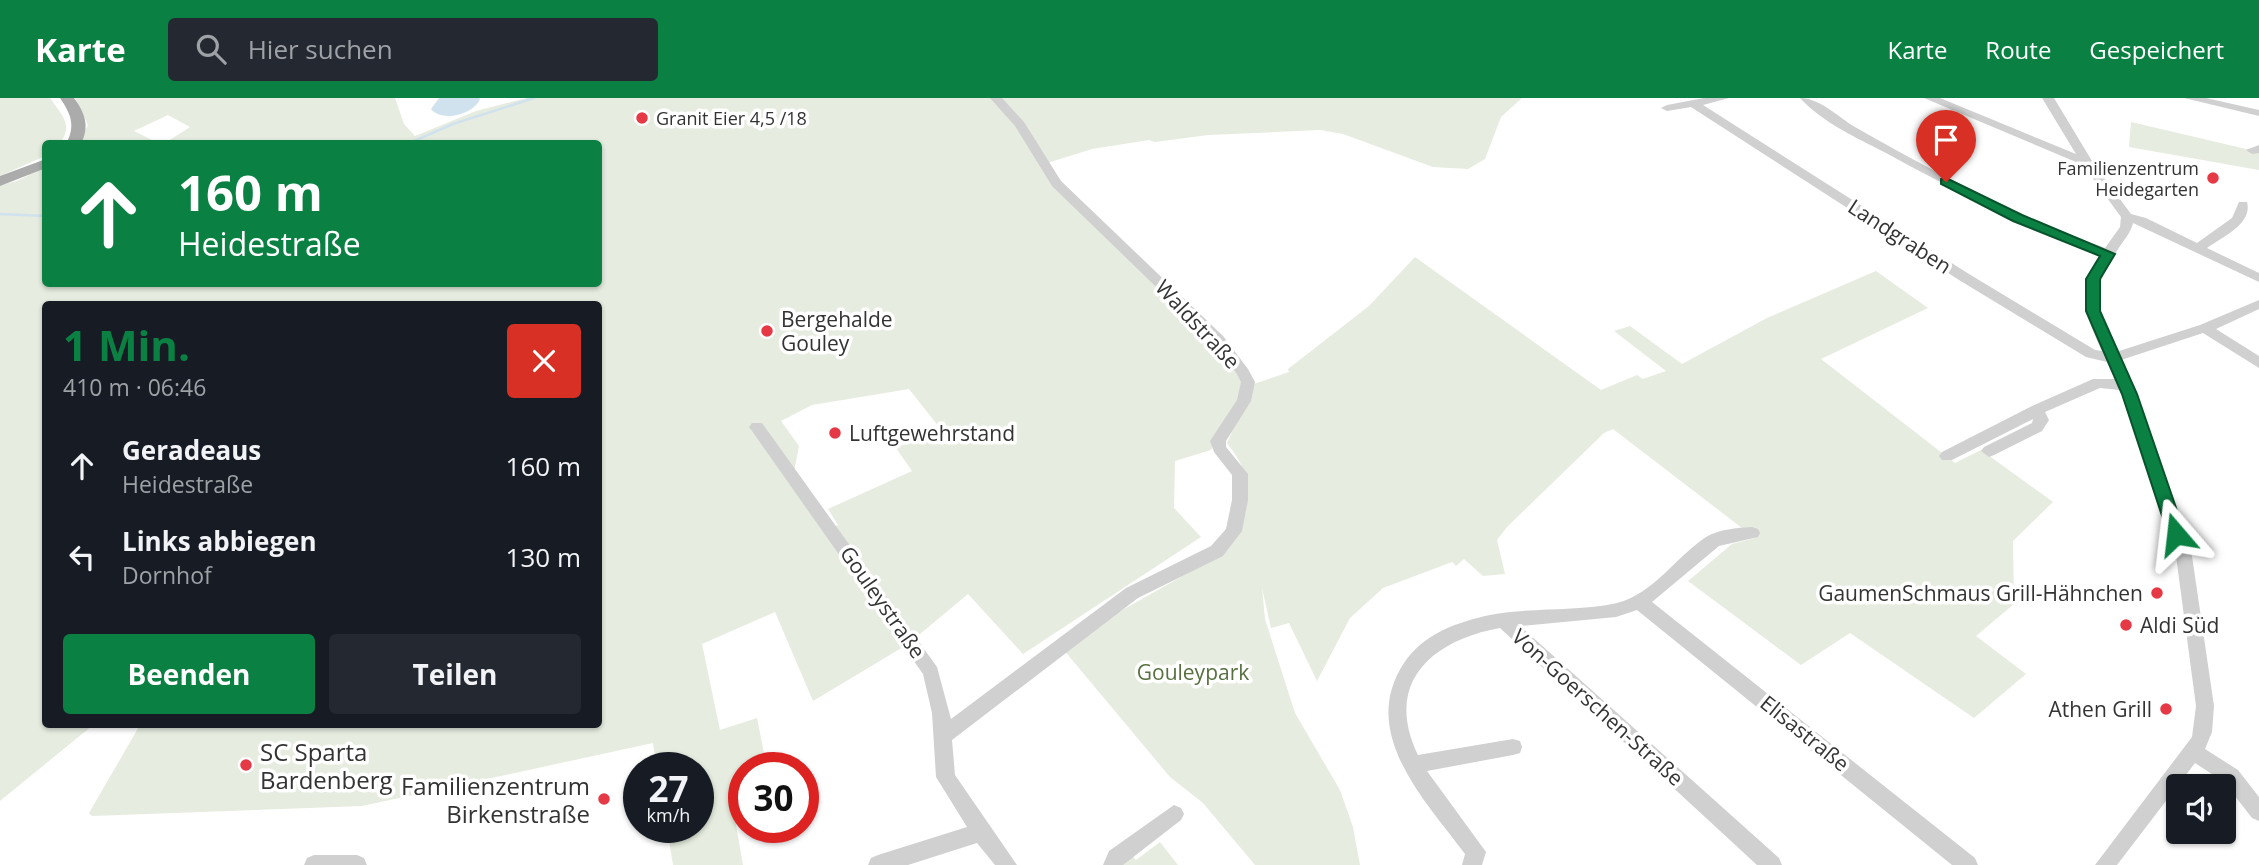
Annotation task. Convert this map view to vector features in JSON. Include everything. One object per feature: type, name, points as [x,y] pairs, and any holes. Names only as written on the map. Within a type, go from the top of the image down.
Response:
[{"type":"main road","points":[[67,98],[81,122],[81,129],[75,140]]},
{"type":"main road","points":[[0,181],[42,165]]},
{"type":"street","name":"Waldstraße","points":[[943,736],[1132,593],[1217,551],[1234,531],[1240,500],[1240,474],[1219,448],[1218,441],[1244,401],[1248,382],[1243,372],[1218,339],[1056,183],[1020,124],[996,98]]},
{"type":"street","points":[[1667,108],[1723,98]]},
{"type":"street","points":[[1806,98],[1832,119],[1969,194],[2057,236],[2108,254]]},
{"type":"street","points":[[1930,98],[2087,162]]},
{"type":"street","points":[[2048,98],[2087,162],[2127,217],[2141,221],[2259,278]]},
{"type":"street","points":[[2190,98],[2258,116]]},
{"type":"street","name":"Landgraben","points":[[1692,103],[2068,342],[2091,354],[2112,358]]},
{"type":"street","points":[[2198,248],[2237,221],[2243,205]]},
{"type":"street","points":[[2105,865],[2192,751],[2203,732],[2205,706],[2183,555],[2154,461],[2126,385],[2097,325],[2091,300],[2093,279],[2126,227],[2127,217]]},
{"type":"street","points":[[2112,358],[2205,328],[2259,304]]},
{"type":"street","points":[[2205,328],[2259,363]]},
{"type":"street","points":[[1947,456],[2037,410],[2098,383],[2126,385]]},
{"type":"street","points":[[1989,451],[2037,427],[2041,420],[2037,410]]},
{"type":"street","name":"Gouleystraße","points":[[757,427],[931,672],[943,736],[946,776],[981,831],[1007,865]]},
{"type":"street","name":"Von-Goerschen-Straße","points":[[1504,620],[1616,610],[1641,603],[1713,541],[1725,536],[1752,533]]},
{"type":"street","name":"Elisastraße","points":[[1641,603],[1968,865]]},
{"type":"street","points":[[1477,861],[1412,765],[1402,743],[1397,721],[1397,702],[1411,664],[1424,649],[1442,638],[1478,624],[1504,620]]},
{"type":"street","name":"Von-Goerschen-Straße","points":[[1504,620],[1527,644],[1772,865]]},
{"type":"street","points":[[1412,765],[1513,747]]},
{"type":"street","points":[[2192,751],[2231,776],[2259,812]]},
{"type":"street","points":[[1113,865],[1116,858],[1174,814]]},
{"type":"street","points":[[878,865],[981,831]]},
{"type":"street","points":[[314,865],[355,865]]},
{"type":"green space","points":[[0,98],[50,98],[66,125],[64,137],[62,140],[42,140],[42,157],[0,176]]},
{"type":"green space","points":[[75,98],[395,98],[404,124],[415,136],[476,111],[527,98],[1522,98],[1501,117],[1485,159],[1468,169],[1433,167],[1343,134],[1320,130],[1208,135],[1155,142],[1149,140],[1092,149],[1041,165],[1227,354],[1240,377],[1243,391],[1240,399],[1211,450],[1175,461],[1174,508],[1201,537],[1023,654],[968,594],[908,644],[813,701],[775,612],[702,644],[720,730],[757,718],[764,752],[728,752],[728,843],[739,843],[743,865],[673,865],[669,843],[714,843],[714,752],[654,752],[653,743],[362,806],[92,816],[89,813],[138,728],[602,728],[602,301],[42,301],[42,728],[89,728],[0,801],[0,185],[17,181],[42,168],[42,287],[602,287],[602,140],[170,140],[190,127],[168,115],[134,131],[152,140],[80,140],[88,125]],"holes":[[[909,389],[939,427],[896,448],[912,471],[828,509],[838,525],[825,531],[794,472],[799,446],[781,421],[812,405]]]},
{"type":"green space","points":[[2131,122],[2259,152],[2259,170],[2129,147]]},
{"type":"green space","name":"Gouleypark","points":[[1415,257],[1601,390],[1637,375],[1643,379],[1666,371],[1614,331],[1630,326],[1682,364],[1767,318],[1876,271],[1928,308],[1821,359],[1955,463],[1981,450],[2053,502],[2013,541],[2014,604],[1976,636],[2026,674],[1974,718],[1850,633],[1801,665],[1688,581],[1732,544],[1755,538],[1613,429],[1604,433],[1507,527],[1497,540],[1505,574],[1483,576],[1464,559],[1456,566],[1452,562],[1383,588],[1350,618],[1317,681],[1289,623],[1271,628],[1262,588],[1265,619],[1295,713],[1340,790],[1353,827],[1360,865],[1255,865],[1203,803],[1170,777],[1063,649],[1110,617],[1227,551],[1242,523],[1248,493],[1243,468],[1227,443],[1254,384],[1289,372],[1288,369],[1369,306]]},
{"type":"green space","points":[[1160,842],[1178,865],[1122,865],[1130,853],[1136,860]]},
{"type":"water","points":[[439,98],[480,99],[471,109],[450,116],[431,109]]},
{"type":"waterway","points":[[416,140],[453,124],[534,98]]},
{"type":"waterway","points":[[0,214],[42,216]]},
{"type":"place","name":"Granit Eier 4,5 /18","points":[[642,118]]},
{"type":"place","name":"Familienzentrum Heidegarten","points":[[2213,178]]},
{"type":"place","name":"Bergehalde Gouley","points":[[767,331]]},
{"type":"place","name":"Luftgewehrstand","points":[[835,433]]},
{"type":"place","name":"GaumenSchmaus Grill-Hähnchen","points":[[2157,593]]},
{"type":"place","name":"Aldi Süd","points":[[2126,625]]},
{"type":"place","name":"Athen Grill","points":[[2166,709]]},
{"type":"place","name":"SC Sparta Bardenberg","points":[[246,765]]},
{"type":"place","name":"Familienzentrum Birkenstraße","points":[[604,799]]},
{"type":"route","points":[[1946,182],[2057,236],[2108,254],[2093,279],[2093,311],[2130,394],[2176,534]]}]
